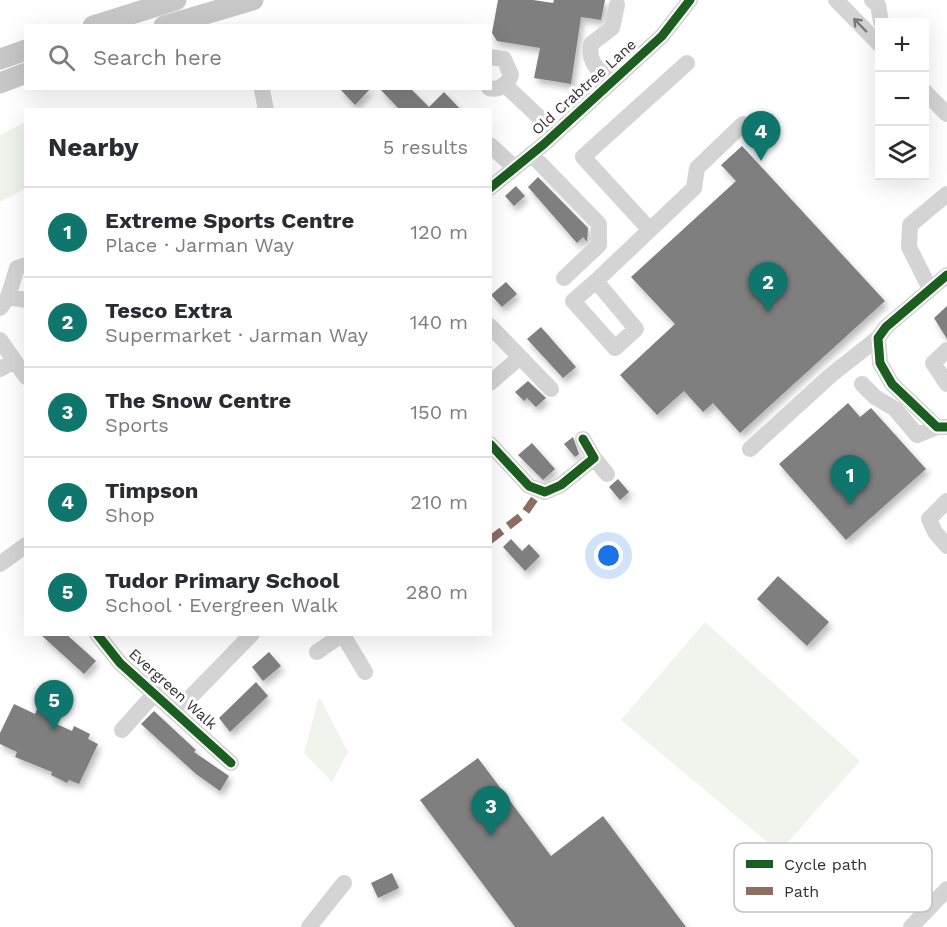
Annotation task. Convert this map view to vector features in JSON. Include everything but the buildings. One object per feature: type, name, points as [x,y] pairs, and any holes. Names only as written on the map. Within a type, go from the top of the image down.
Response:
[{"type":"main road","points":[[99,24],[176,0]]},
{"type":"main road","points":[[171,24],[253,0]]},
{"type":"main road","points":[[0,59],[24,51]]},
{"type":"main road","points":[[0,83],[24,74]]},
{"type":"street","name":"Old Crabtree Lane","points":[[492,186],[556,133],[662,36],[690,0]]},
{"type":"street","points":[[872,0],[878,5],[880,18]]},
{"type":"street","points":[[841,2],[875,40]]},
{"type":"street","points":[[613,81],[592,64],[590,56],[591,45],[612,28],[616,5]]},
{"type":"street","points":[[492,57],[499,57],[508,64],[511,75],[497,87],[556,133]]},
{"type":"street","points":[[650,230],[583,157],[687,63]]},
{"type":"street","points":[[262,90],[266,108]]},
{"type":"street","points":[[929,97],[947,114]]},
{"type":"street","points":[[596,281],[694,188],[698,168],[744,124]]},
{"type":"street","points":[[492,147],[515,168]]},
{"type":"street","name":"Old Crabtree Lane","points":[[531,154],[599,224],[599,245],[564,278]]},
{"type":"street","points":[[930,289],[909,247],[910,225],[947,194]]},
{"type":"street","points":[[4,303],[21,267]]},
{"type":"street","points":[[750,448],[831,375],[878,338],[886,327],[947,275]]},
{"type":"street","points":[[4,303],[24,300]]},
{"type":"street","points":[[492,328],[551,389]]},
{"type":"street","points":[[878,338],[880,363],[892,384],[942,427]]},
{"type":"street","points":[[0,340],[7,365],[24,376]]},
{"type":"street","points":[[947,350],[933,363],[947,384]]},
{"type":"street","points":[[492,381],[519,358]]},
{"type":"street","points":[[862,384],[875,397],[895,409],[917,435],[942,427]]},
{"type":"street","points":[[875,397],[892,384]]},
{"type":"street","points":[[583,439],[607,474]]},
{"type":"street","points":[[492,446],[529,486],[544,492],[561,484],[594,458]]},
{"type":"street","points":[[947,501],[929,519],[935,532],[947,546]]},
{"type":"street","points":[[0,564],[24,546]]},
{"type":"street","name":"Evergreen Walk","points":[[99,636],[120,663],[231,763]]},
{"type":"street","points":[[176,712],[250,636]]},
{"type":"street","points":[[317,652],[340,636]]},
{"type":"street","points":[[344,636],[365,672]]},
{"type":"street","name":"Evergreen Walk","points":[[122,730],[155,693]]},
{"type":"street","points":[[309,927],[344,883]]},
{"type":"street","points":[[932,905],[947,889]]},
{"type":"street","points":[[911,927],[925,912]]},
{"type":"shaded area","points":[[24,123],[24,190],[0,202],[0,135]]},
{"type":"shaded area","points":[[705,622],[860,761],[787,843],[768,843],[621,720]]},
{"type":"shaded area","points":[[319,696],[348,752],[332,782],[304,753]]},
{"type":"marked path","points":[[492,538],[524,514],[540,491]]},
{"type":"cycle path","points":[[492,186],[544,144],[662,36],[690,0]]},
{"type":"cycle path","points":[[947,275],[886,327],[878,338],[880,363],[892,384],[937,427],[947,427]]},
{"type":"cycle path","points":[[492,446],[529,486],[545,492],[561,485],[594,458],[583,439]]},
{"type":"cycle path","points":[[99,636],[120,663],[231,763]]},
{"type":"place","name":"Timpson","points":[[761,161]]},
{"type":"place","name":"Tesco Extra","points":[[768,312]]},
{"type":"place","name":"Extreme Sports Centre","points":[[850,505]]},
{"type":"place","name":"Tudor Primary School","points":[[54,730]]},
{"type":"place","name":"The Snow Centre","points":[[491,836]]}]
